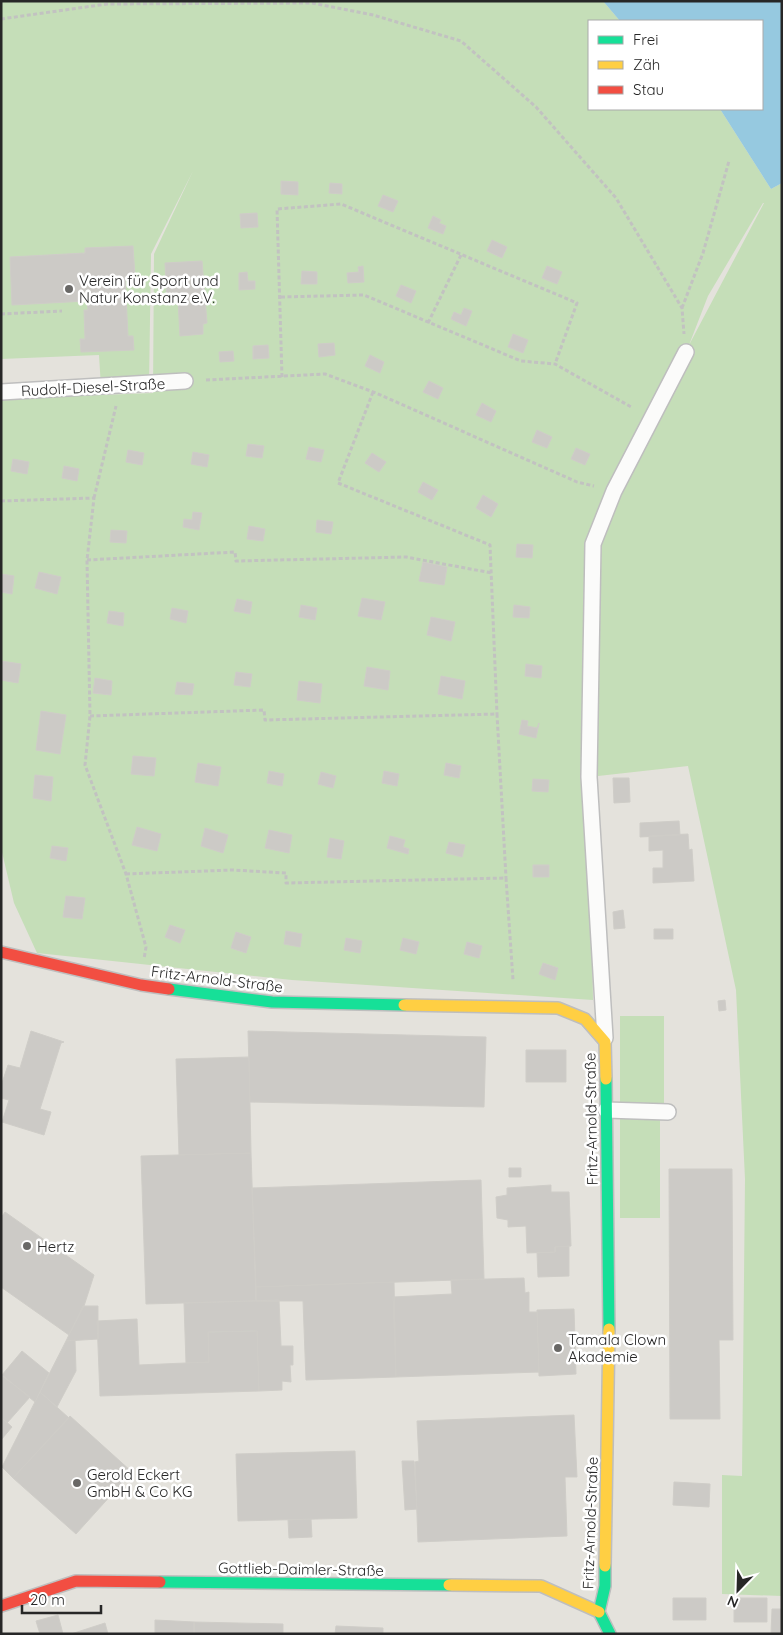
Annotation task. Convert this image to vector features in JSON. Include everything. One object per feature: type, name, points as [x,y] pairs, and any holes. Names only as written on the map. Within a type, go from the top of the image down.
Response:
[{"type":"street","name":"Fritz-Arnold-Straße","points":[[1,952],[141,985],[272,1002],[558,1008],[585,1019],[605,1042],[610,1297],[609,1399],[605,1586],[599,1612],[610,1634]]},
{"type":"street","name":"Gottlieb-Daimler-Straße","points":[[1,1606],[76,1581],[541,1586],[599,1612]]},
{"type":"lane","points":[[605,1042],[589,777],[593,544],[614,491],[686,352]]},
{"type":"lane","name":"Rudolf-Diesel-Straße","points":[[1,392],[185,381]]},
{"type":"lane","points":[[606,1110],[668,1112]]},
{"type":"path","points":[[1,19],[107,4],[312,3],[373,14],[461,42],[536,107],[616,198],[682,308],[686,352]]},
{"type":"path","points":[[682,308],[703,253],[729,161]]},
{"type":"path","points":[[282,376],[277,209],[341,204],[577,303],[555,364]]},
{"type":"path","points":[[428,322],[461,255]]},
{"type":"path","points":[[281,297],[364,295],[521,361],[555,364],[651,418]]},
{"type":"path","points":[[1,314],[62,311]]},
{"type":"path","points":[[185,381],[325,374],[373,392],[576,482],[614,491]]},
{"type":"path","points":[[121,386],[94,498],[87,560],[90,716],[85,765],[126,874],[146,947],[141,985]]},
{"type":"path","points":[[373,392],[338,483],[490,545],[497,714],[515,1008]]},
{"type":"path","points":[[1,501],[94,498]]},
{"type":"path","points":[[87,560],[235,552],[236,561],[406,557],[492,573]]},
{"type":"path","points":[[90,716],[264,710],[265,720],[497,714]]},
{"type":"path","points":[[126,874],[232,870],[286,873],[286,883],[506,878]]},
{"type":"green space","points":[[1,1],[603,1],[619,20],[588,20],[588,110],[721,110],[771,189],[782,183],[782,1596],[722,1594],[722,1475],[742,1476],[745,1179],[736,990],[688,766],[589,777],[593,1000],[292,980],[37,953],[14,903],[1,848],[1,399],[153,393],[154,254],[193,171],[151,254],[149,384],[101,387],[99,355],[1,359]],"holes":[[[764,203],[689,345],[708,296]]]},
{"type":"green space","points":[[620,1016],[664,1016],[664,1104],[620,1104]]},
{"type":"green space","points":[[620,1116],[660,1117],[660,1218],[620,1218]]},
{"type":"water","points":[[603,1],[782,1],[782,183],[771,189],[721,110],[763,110],[763,20],[619,20]]},
{"type":"building","points":[[281,181],[298,182],[298,195],[281,194]]},
{"type":"building","points":[[330,183],[342,184],[342,194],[329,193]]},
{"type":"building","points":[[383,195],[398,201],[393,212],[378,206]]},
{"type":"building","points":[[257,213],[258,227],[241,228],[240,214]]},
{"type":"building","points":[[433,216],[441,220],[439,223],[446,226],[443,234],[428,228]]},
{"type":"building","points":[[492,240],[507,247],[502,258],[487,251]]},
{"type":"building","name":"Verein für Sport und Natur Konstanz e.V.","points":[[133,246],[135,276],[125,277],[128,336],[133,336],[134,350],[81,352],[80,339],[85,339],[84,310],[88,310],[87,301],[12,305],[10,257],[85,253],[85,248]]},
{"type":"building","points":[[202,261],[207,323],[203,324],[203,334],[180,336],[178,300],[167,300],[165,263]]},
{"type":"building","points":[[363,266],[364,282],[348,283],[347,273],[359,272],[358,267]]},
{"type":"building","points":[[547,266],[562,272],[557,284],[542,278]]},
{"type":"building","points":[[302,271],[317,272],[317,284],[301,284]]},
{"type":"building","points":[[247,272],[248,281],[255,281],[255,289],[239,290],[239,273]]},
{"type":"building","points":[[401,285],[416,291],[411,303],[396,296]]},
{"type":"building","points":[[464,308],[472,311],[466,326],[451,319],[454,312],[461,315]]},
{"type":"building","points":[[513,334],[528,340],[523,353],[508,347]]},
{"type":"building","points":[[334,343],[335,355],[319,357],[318,344]]},
{"type":"building","points":[[268,345],[269,358],[253,359],[253,346]]},
{"type":"building","points":[[233,351],[234,361],[220,362],[219,352]]},
{"type":"building","points":[[370,355],[384,362],[380,373],[365,366]]},
{"type":"building","points":[[429,381],[443,388],[438,399],[423,392]]},
{"type":"building","points":[[482,403],[496,411],[491,422],[476,415]]},
{"type":"building","points":[[537,430],[552,437],[547,448],[532,442]]},
{"type":"building","points":[[248,444],[264,446],[262,458],[246,456]]},
{"type":"building","points":[[309,447],[324,450],[321,462],[306,459]]},
{"type":"building","points":[[576,448],[590,454],[585,465],[571,459]]},
{"type":"building","points":[[128,450],[144,453],[142,465],[126,462]]},
{"type":"building","points":[[193,452],[209,455],[207,467],[191,464]]},
{"type":"building","points":[[372,453],[386,462],[379,472],[365,463]]},
{"type":"building","points":[[13,459],[29,462],[27,474],[11,471]]},
{"type":"building","points":[[64,466],[79,469],[77,481],[62,478]]},
{"type":"building","points":[[423,482],[438,490],[432,500],[418,492]]},
{"type":"building","points":[[483,495],[498,504],[491,517],[476,508]]},
{"type":"building","points":[[193,512],[202,513],[199,530],[183,527],[184,519],[192,520]]},
{"type":"building","points":[[317,520],[333,522],[331,534],[316,532]]},
{"type":"building","points":[[249,526],[265,529],[263,541],[247,539]]},
{"type":"building","points":[[111,530],[127,531],[126,543],[110,542]]},
{"type":"building","points":[[517,544],[533,545],[532,558],[516,557]]},
{"type":"building","points":[[423,562],[447,567],[444,585],[419,581]]},
{"type":"building","points":[[39,572],[61,577],[57,594],[35,588]]},
{"type":"building","points":[[1,574],[14,576],[12,594],[1,592]]},
{"type":"building","points":[[362,598],[385,602],[381,620],[358,616]]},
{"type":"building","points":[[237,599],[252,602],[250,614],[234,611]]},
{"type":"building","points":[[301,605],[317,608],[315,620],[299,617]]},
{"type":"building","points":[[514,605],[530,607],[529,618],[513,617]]},
{"type":"building","points":[[172,608],[188,611],[186,623],[170,619]]},
{"type":"building","points":[[109,611],[124,613],[123,626],[107,623]]},
{"type":"building","points":[[431,617],[455,622],[451,641],[427,635]]},
{"type":"building","points":[[1,661],[21,664],[18,683],[1,680]]},
{"type":"building","points":[[526,664],[542,666],[541,678],[525,676]]},
{"type":"building","points":[[367,667],[390,671],[388,690],[364,686]]},
{"type":"building","points":[[236,672],[252,674],[250,687],[234,685]]},
{"type":"building","points":[[441,676],[465,681],[462,699],[438,694]]},
{"type":"building","points":[[95,678],[112,681],[111,695],[93,693]]},
{"type":"building","points":[[299,681],[322,684],[320,703],[297,700]]},
{"type":"building","points":[[177,682],[194,684],[192,695],[175,694]]},
{"type":"building","points":[[41,711],[66,715],[60,754],[36,750]]},
{"type":"building","points":[[522,720],[528,721],[527,726],[537,728],[539,723],[536,738],[519,734]]},
{"type":"building","points":[[133,756],[156,758],[154,776],[131,774]]},
{"type":"building","points":[[198,763],[221,767],[218,786],[195,782]]},
{"type":"building","points":[[446,763],[461,766],[459,778],[444,775]]},
{"type":"building","points":[[269,771],[284,774],[282,786],[267,783]]},
{"type":"building","points":[[384,771],[399,774],[397,786],[382,783]]},
{"type":"building","points":[[321,772],[336,776],[333,788],[318,784]]},
{"type":"building","points":[[35,775],[53,777],[51,801],[33,798]]},
{"type":"building","points":[[613,778],[629,778],[630,802],[614,803]]},
{"type":"building","points":[[533,779],[549,780],[548,792],[532,791]]},
{"type":"building","points":[[679,821],[680,835],[640,837],[640,823]]},
{"type":"building","points":[[137,827],[161,834],[157,851],[132,845]]},
{"type":"building","points":[[205,828],[228,835],[223,853],[201,846]]},
{"type":"building","points":[[269,830],[292,835],[289,853],[265,848]]},
{"type":"building","points":[[688,834],[689,850],[692,849],[694,881],[653,883],[653,868],[663,868],[663,850],[649,851],[649,836]]},
{"type":"building","points":[[390,836],[405,840],[403,847],[409,849],[408,854],[387,848]]},
{"type":"building","points":[[330,838],[344,841],[341,859],[327,857]]},
{"type":"building","points":[[449,842],[465,845],[462,857],[446,853]]},
{"type":"building","points":[[52,846],[68,848],[66,861],[50,858]]},
{"type":"building","points":[[533,865],[549,865],[549,877],[533,877]]},
{"type":"building","points":[[66,896],[85,898],[82,919],[63,917]]},
{"type":"building","points":[[623,910],[625,928],[614,929],[613,912]]},
{"type":"building","points":[[170,925],[185,930],[180,943],[165,937]]},
{"type":"building","points":[[654,929],[673,929],[673,939],[654,939]]},
{"type":"building","points":[[286,931],[302,934],[300,947],[284,944]]},
{"type":"building","points":[[236,932],[251,937],[246,953],[231,948]]},
{"type":"building","points":[[346,938],[362,941],[360,953],[344,950]]},
{"type":"building","points":[[403,938],[419,942],[416,954],[400,950]]},
{"type":"building","points":[[467,942],[482,946],[479,958],[464,954]]},
{"type":"building","points":[[543,963],[558,968],[555,980],[539,974]]},
{"type":"building","points":[[725,1000],[726,1010],[719,1011],[718,1001]]},
{"type":"building","points":[[31,1031],[64,1042],[61,1043],[40,1109],[51,1112],[44,1135],[2,1122],[9,1100],[1,1098],[1,1086],[8,1065],[20,1068]]},
{"type":"building","points":[[248,1031],[486,1037],[484,1107],[250,1102]]},
{"type":"building","points":[[526,1050],[566,1050],[566,1082],[526,1082]]},
{"type":"building","points":[[249,1057],[251,1153],[179,1155],[176,1059]]},
{"type":"building","points":[[251,1153],[256,1301],[146,1304],[141,1156]]},
{"type":"building","points":[[509,1168],[521,1168],[521,1177],[509,1177]]},
{"type":"building","points":[[669,1169],[732,1169],[733,1340],[719,1340],[720,1419],[670,1419]]},
{"type":"building","points":[[481,1180],[484,1279],[256,1287],[252,1188]]},
{"type":"building","points":[[551,1185],[551,1192],[569,1192],[571,1246],[555,1247],[555,1252],[527,1253],[526,1226],[508,1227],[508,1220],[497,1218],[496,1197],[507,1195],[507,1188]]},
{"type":"building","name":"Hertz","points":[[5,1212],[94,1275],[84,1306],[69,1335],[1,1287],[1,1218]]},
{"type":"building","points":[[569,1246],[569,1276],[538,1277],[537,1253],[555,1252],[555,1247]]},
{"type":"building","points":[[524,1278],[525,1293],[529,1292],[529,1312],[537,1312],[539,1372],[396,1377],[393,1297],[452,1294],[451,1280]]},
{"type":"building","points":[[394,1282],[396,1377],[306,1380],[303,1301],[256,1301],[256,1287]]},
{"type":"building","points":[[279,1300],[281,1346],[293,1346],[293,1365],[290,1365],[291,1382],[282,1381],[282,1390],[259,1391],[257,1331],[208,1332],[209,1362],[186,1363],[184,1303]]},
{"type":"building","points":[[83,1306],[98,1306],[98,1339],[66,1341]]},
{"type":"building","points":[[574,1309],[576,1374],[539,1376],[537,1310]]},
{"type":"building","points":[[137,1319],[139,1365],[209,1362],[208,1332],[257,1331],[259,1391],[100,1396],[97,1321]]},
{"type":"building","points":[[75,1340],[76,1371],[57,1407],[40,1392],[66,1341]]},
{"type":"building","points":[[22,1351],[49,1373],[35,1402],[2,1375]]},
{"type":"building","points":[[1,1375],[30,1397],[7,1423],[1,1417]]},
{"type":"building","points":[[40,1392],[69,1418],[13,1478],[2,1467]]},
{"type":"building","points":[[574,1415],[577,1477],[565,1477],[567,1536],[418,1542],[415,1462],[419,1461],[417,1421]]},
{"type":"building","points":[[70,1416],[132,1472],[76,1534],[13,1478]]},
{"type":"building","points":[[1,1417],[12,1427],[1,1440]]},
{"type":"building","points":[[355,1451],[357,1518],[238,1521],[236,1454]]},
{"type":"building","points":[[402,1461],[414,1461],[417,1509],[405,1510]]},
{"type":"building","points":[[674,1482],[710,1484],[709,1507],[673,1505]]},
{"type":"building","points":[[311,1519],[312,1537],[289,1538],[288,1520]]},
{"type":"building","points":[[673,1598],[706,1598],[706,1620],[673,1620]]},
{"type":"building","points":[[734,1598],[767,1598],[767,1622],[734,1622]]},
{"type":"building","points":[[772,1609],[782,1609],[782,1634],[771,1634]]},
{"type":"building","points":[[58,1615],[63,1634],[40,1634],[36,1621]]},
{"type":"building","points":[[155,1620],[194,1622],[194,1634],[155,1634]]},
{"type":"building","points":[[194,1622],[283,1624],[283,1634],[194,1634]]},
{"type":"building","points":[[105,1623],[108,1634],[71,1634]]},
{"type":"building","points":[[336,1626],[383,1628],[383,1634],[335,1634]]},
{"type":"traffic: fast","points":[[169,989],[272,1002],[404,1005]]},
{"type":"traffic: fast","points":[[606,1079],[609,1329]]},
{"type":"traffic: fast","points":[[605,1566],[605,1586],[599,1612],[610,1634]]},
{"type":"traffic: fast","points":[[160,1582],[449,1585]]},
{"type":"traffic: slow","points":[[404,1005],[558,1008],[585,1019],[605,1042],[606,1079]]},
{"type":"traffic: slow","points":[[605,1566],[609,1329]]},
{"type":"traffic: slow","points":[[449,1585],[541,1586],[599,1612]]},
{"type":"traffic: jam","points":[[1,952],[141,985],[169,989]]},
{"type":"traffic: jam","points":[[1,1606],[76,1581],[160,1582]]},
{"type":"place","name":"Verein für Sport und Natur Konstanz e.V.","points":[[69,289]]},
{"type":"place","name":"Hertz","points":[[27,1246]]},
{"type":"place","name":"Tamala Clown Akademie","points":[[558,1348]]},
{"type":"place","name":"Gerold Eckert GmbH & Co KG","points":[[77,1483]]}]
